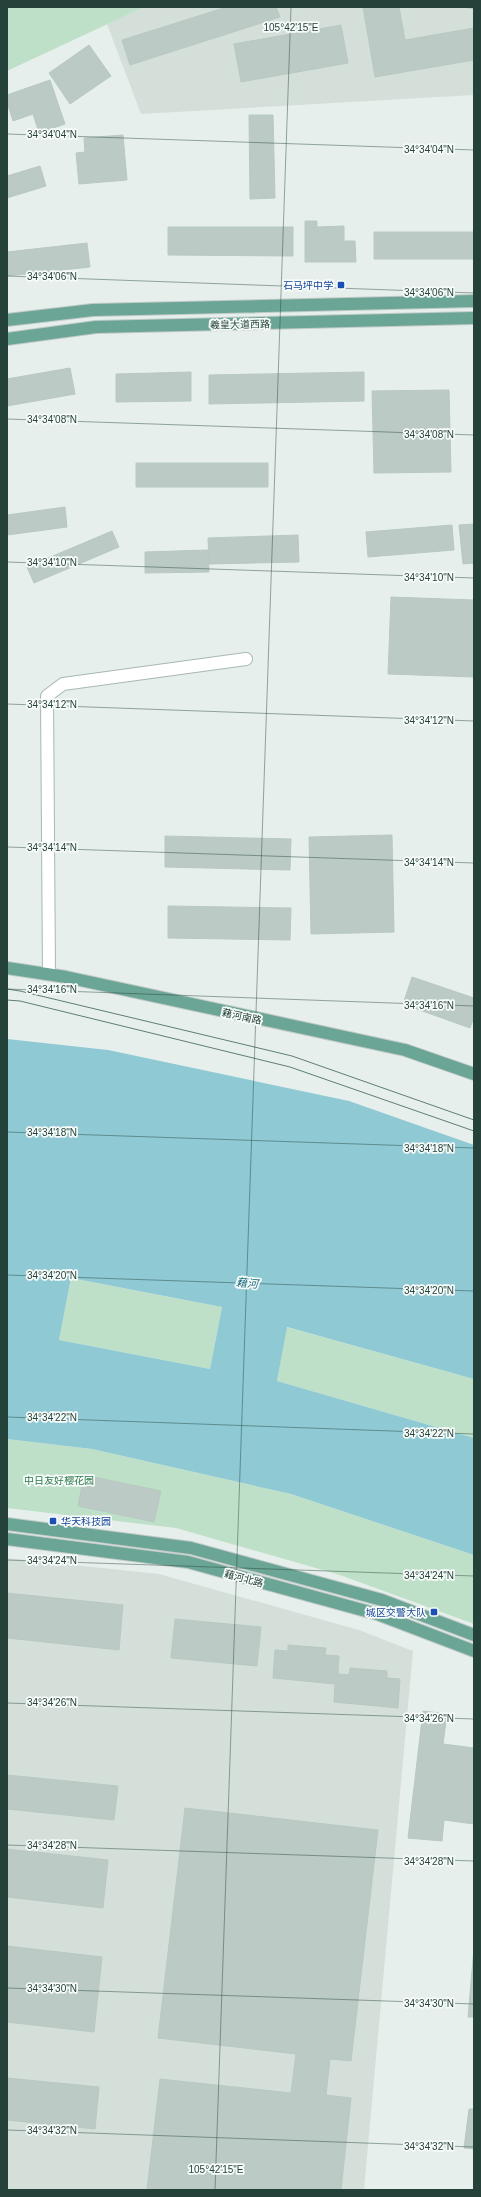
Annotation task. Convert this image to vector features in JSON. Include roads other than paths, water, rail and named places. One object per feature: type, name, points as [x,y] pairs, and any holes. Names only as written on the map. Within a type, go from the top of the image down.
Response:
[{"type":"main road","name":"羲皇大道西路","points":[[7,320],[93,310],[474,301]]},
{"type":"main road","name":"羲皇大道西路","points":[[7,339],[96,327],[474,318]]},
{"type":"main road","name":"藉河南路","points":[[7,968],[49,974],[406,1050],[474,1074]]},
{"type":"main road","name":"藉河北路","points":[[7,1524],[191,1548],[382,1600],[474,1635]]},
{"type":"main road","name":"藉河北路","points":[[7,1539],[188,1562],[377,1614],[474,1651]]},
{"type":"street","points":[[49,974],[47,696],[63,684],[246,659]]},
{"type":"water","name":"藉河","points":[[7,1039],[108,1050],[349,1101],[474,1145],[474,1379],[287,1327],[277,1381],[474,1438],[474,1555],[291,1494],[92,1449],[7,1439]],"holes":[[[71,1278],[222,1307],[210,1369],[59,1340]]]},
{"type":"tram line","points":[[7,989],[292,1056],[474,1120]]},
{"type":"tram line","points":[[7,1000],[20,1001],[290,1067],[474,1131]]},
{"type":"place","name":"石马坪中学","points":[[341,285]]},
{"type":"place","name":"华天科技园","points":[[53,1521]]},
{"type":"place","name":"城区交警大队","points":[[434,1612]]},
{"type":"park label","name":"中日友好樱花园","points":[[59,1480]]}]
